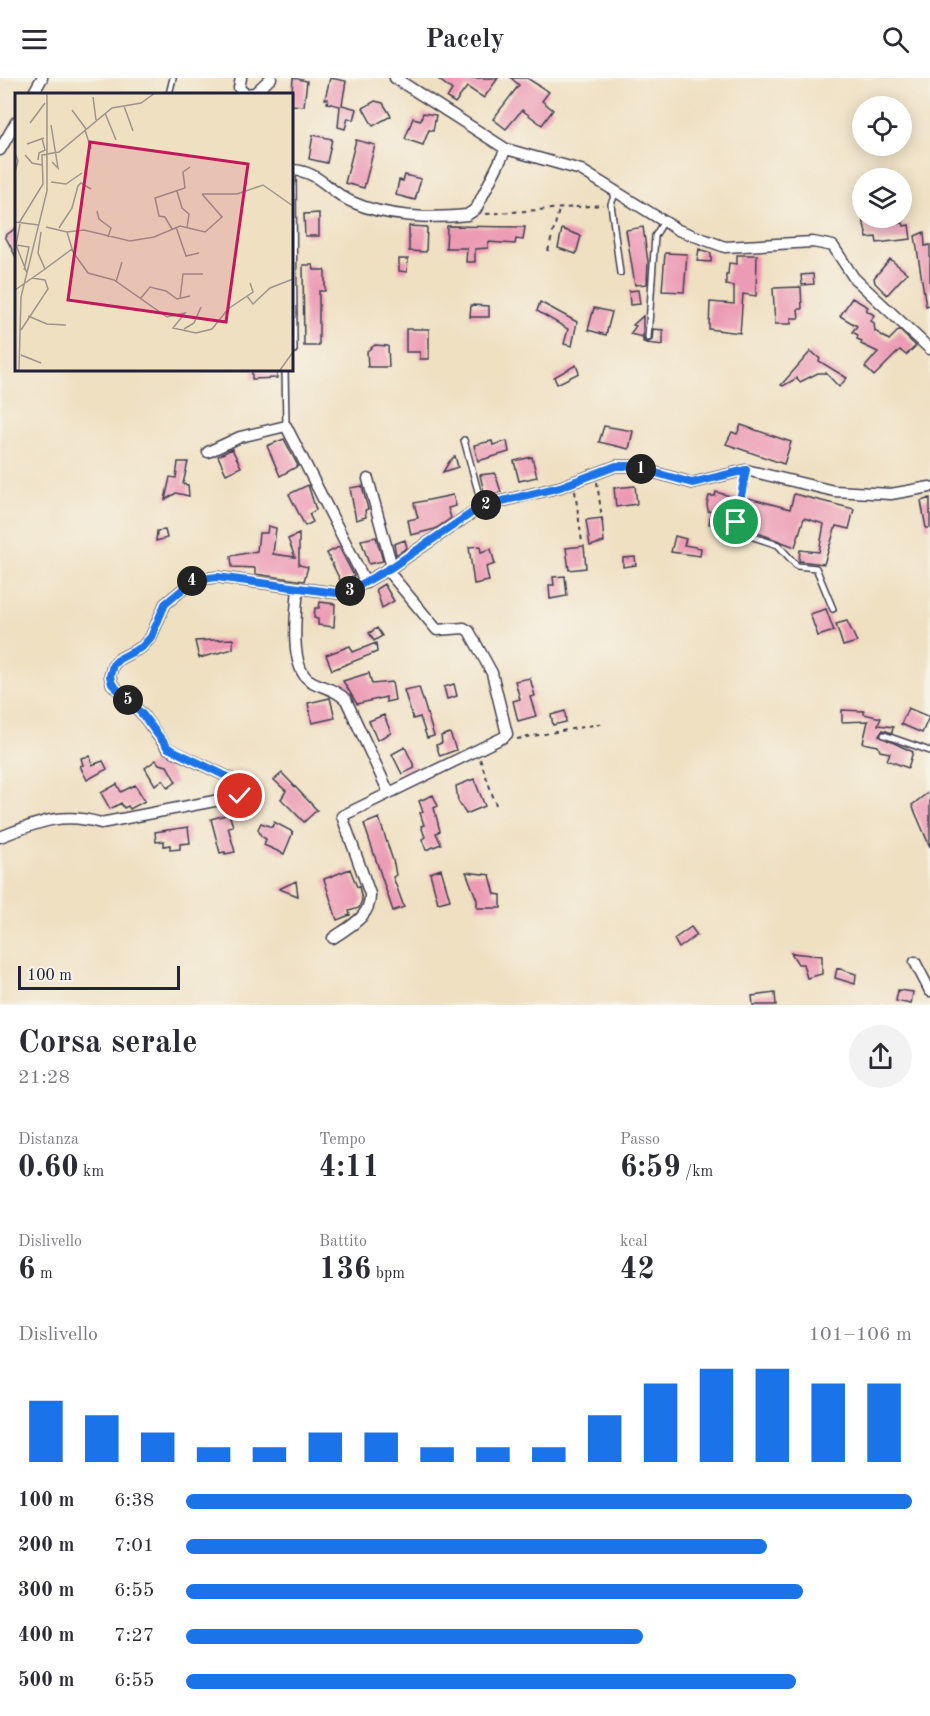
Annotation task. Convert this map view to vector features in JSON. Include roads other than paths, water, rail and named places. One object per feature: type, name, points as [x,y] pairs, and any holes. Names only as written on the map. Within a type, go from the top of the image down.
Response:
[{"type":"street","points":[[34,93],[42,78]]},
{"type":"street","points":[[241,78],[239,88],[244,93]]},
{"type":"street","points":[[255,93],[271,78]]},
{"type":"street","points":[[395,78],[506,149],[581,170],[678,230],[725,247],[813,242],[833,246],[854,278],[930,349]]},
{"type":"street","points":[[0,150],[15,124]]},
{"type":"street","points":[[292,170],[310,173],[352,202],[395,213],[454,217],[467,215],[476,209],[506,149]]},
{"type":"street","points":[[208,452],[240,437],[286,426],[366,583]]},
{"type":"street","points":[[0,837],[62,817],[101,823],[240,796],[238,786],[230,778],[168,748],[142,714],[112,684],[110,676],[113,665],[142,647],[151,637],[165,604],[194,580],[217,577],[336,595],[344,594],[389,569],[482,506],[574,482],[616,466],[631,466],[692,483],[746,470],[834,491],[891,494],[930,487]]},
{"type":"street","points":[[333,938],[365,915],[370,903],[370,894],[342,816],[507,734],[492,673],[469,631],[464,628],[437,630],[389,569],[368,479]]},
{"type":"street","points":[[298,589],[294,637],[301,670],[310,681],[334,690],[346,700],[389,793]]},
{"type":"street","points":[[915,963],[930,991]]},
{"type":"lane","points":[[169,93],[173,78]]},
{"type":"lane","points":[[292,170],[294,350]]},
{"type":"lane","points":[[616,192],[611,204],[620,273]]},
{"type":"lane","points":[[648,338],[655,236],[664,221]]},
{"type":"lane","points":[[285,370],[286,426]]},
{"type":"lane","points":[[464,440],[482,506]]},
{"type":"lane","points":[[746,470],[737,528],[741,532],[778,545],[797,566],[816,568],[833,609]]},
{"type":"lane","points":[[884,735],[930,751]]}]
